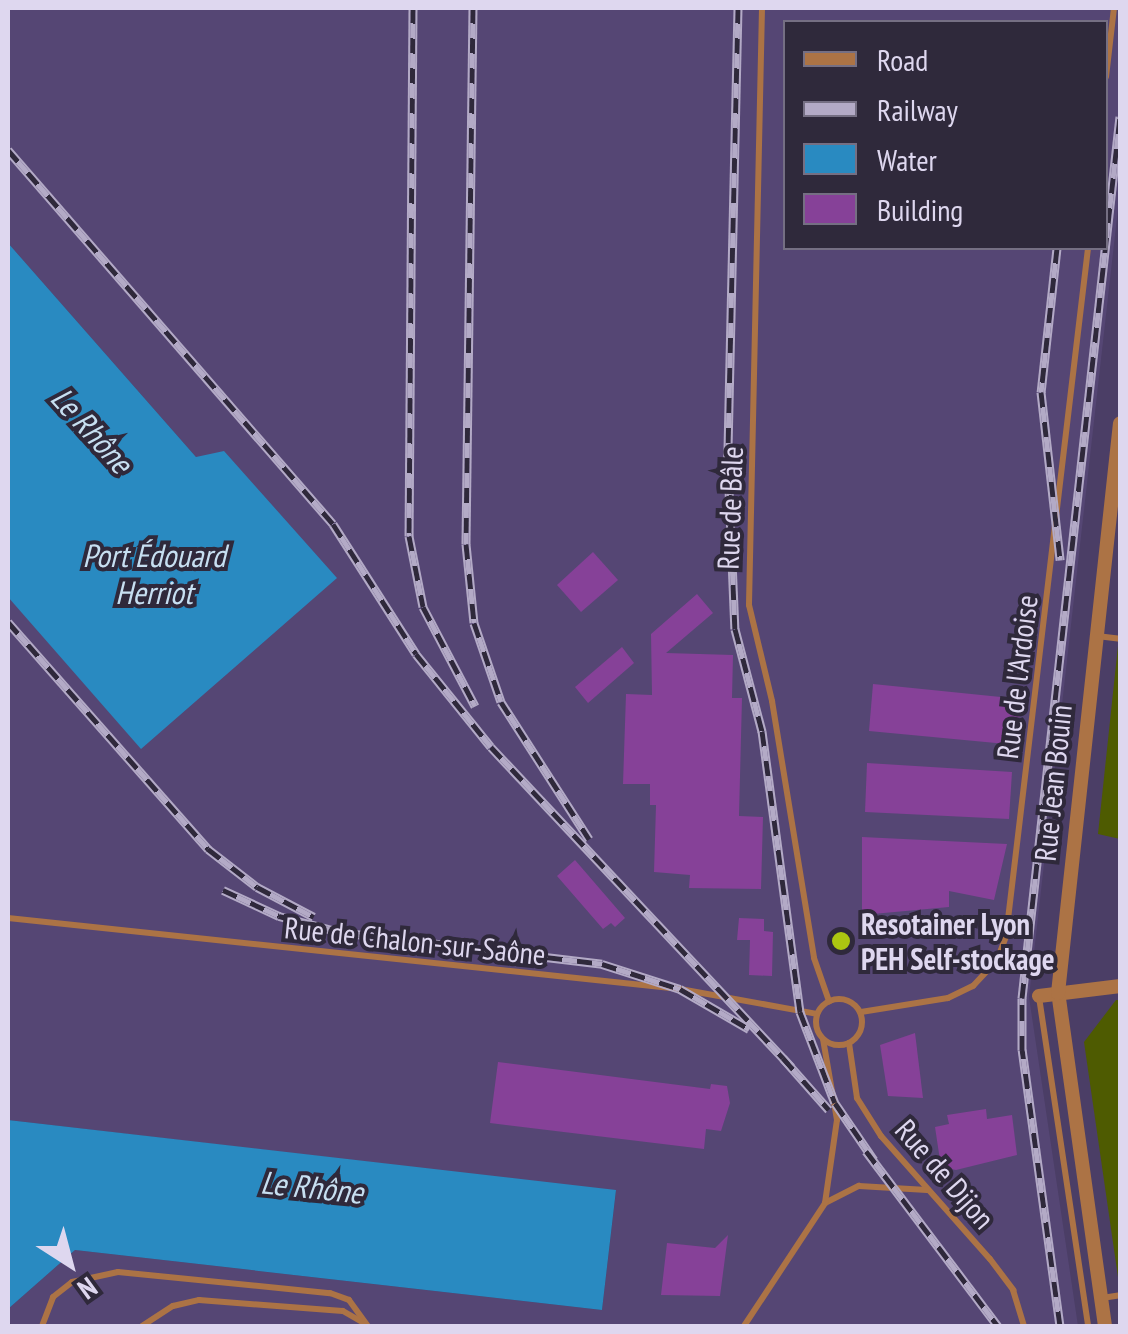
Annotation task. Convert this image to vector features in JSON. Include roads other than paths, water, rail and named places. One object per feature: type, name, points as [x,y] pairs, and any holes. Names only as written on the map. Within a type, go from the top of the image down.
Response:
[{"type":"street","name":"Rue Jean Bouin","points":[[1105,1326],[1058,994],[1120,423]]},
{"type":"street","points":[[1039,996],[1120,986]]},
{"type":"lane","name":"Rue de Bâle","points":[[762,8],[749,605],[772,701],[814,958],[829,1001]]},
{"type":"lane","points":[[1108,60],[1114,8]]},
{"type":"lane","name":"Rue de l'Ardoise","points":[[861,1012],[948,998],[973,986],[997,960],[1006,936],[1088,250]]},
{"type":"lane","points":[[1097,636],[1120,639]]},
{"type":"lane","name":"Rue de Chalon-sur-Saône","points":[[8,918],[680,989],[817,1014]]},
{"type":"lane","points":[[1039,996],[1088,1326]]},
{"type":"lane","points":[[744,1326],[825,1203],[838,1120],[817,1014],[829,1001],[851,1001],[861,1012],[860,1034],[849,1043],[824,1040]]},
{"type":"lane","name":"Rue de Dijon","points":[[849,1043],[858,1098],[880,1136],[1013,1290],[1024,1326]]},
{"type":"lane","points":[[825,1203],[859,1186],[894,1183],[928,1190]]},
{"type":"lane","points":[[42,1326],[53,1297],[72,1282],[118,1272],[330,1293],[349,1300],[367,1325]]},
{"type":"lane","points":[[1101,1298],[1120,1295]]},
{"type":"lane","points":[[142,1326],[174,1306],[199,1300],[343,1311],[367,1325]]},
{"type":"water","name":"Port Édouard Herriot","points":[[8,243],[196,457],[224,451],[337,578],[141,749],[8,597]]},
{"type":"water","name":"Le Rhône","points":[[8,1120],[616,1190],[602,1310],[75,1250],[8,1309]]},
{"type":"railway","points":[[413,8],[409,536],[423,607],[475,706]]},
{"type":"railway","points":[[473,8],[466,544],[474,623],[501,702],[589,839]]},
{"type":"railway","points":[[738,8],[728,465],[735,629],[762,731],[800,1012],[835,1103],[874,1160]]},
{"type":"railway","points":[[1108,224],[1120,116]]},
{"type":"railway","points":[[8,150],[333,524],[416,654],[491,747],[792,1067]]},
{"type":"railway","points":[[1057,250],[1041,392],[1060,560]]},
{"type":"railway","points":[[1060,1326],[1022,1050],[1022,998],[1105,250]]},
{"type":"railway","points":[[8,622],[208,849],[257,887],[314,917]]},
{"type":"railway","points":[[223,890],[279,916],[339,932],[602,964],[680,989],[749,1029]]},
{"type":"railway","points":[[783,1058],[829,1110]]},
{"type":"railway","points":[[866,1151],[998,1326]]},
{"type":"place","name":"Resotainer Lyon PEH Self-stockage","points":[[841,941]]}]
